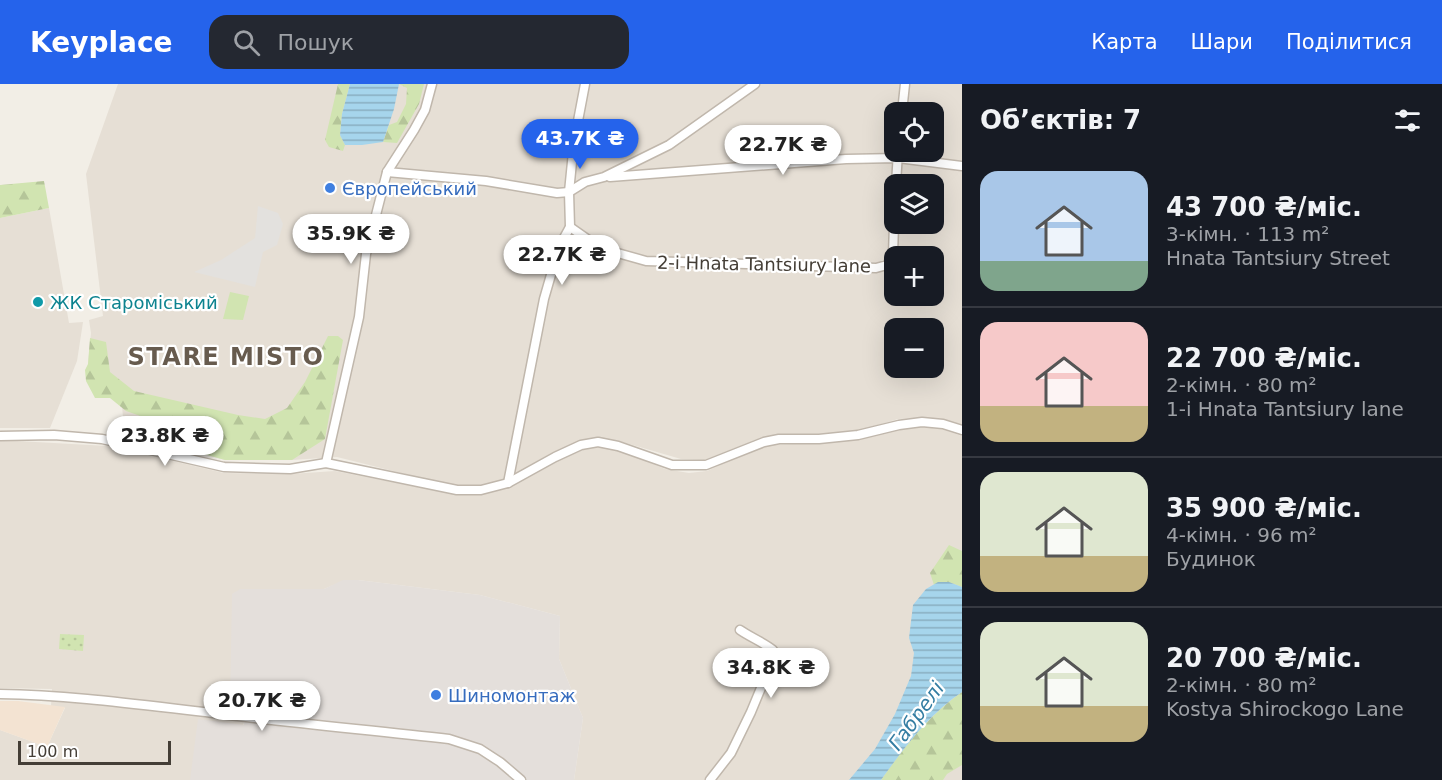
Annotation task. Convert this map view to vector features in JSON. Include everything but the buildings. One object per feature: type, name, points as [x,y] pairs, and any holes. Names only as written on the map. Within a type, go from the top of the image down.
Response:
[{"type":"street","points":[[326,463],[358,317],[366,254],[387,172],[425,110],[432,84]]},
{"type":"street","points":[[508,483],[544,299],[559,247],[570,227],[569,192],[583,84]]},
{"type":"street","points":[[604,177],[669,145],[755,84]]},
{"type":"street","points":[[903,102],[905,84]]},
{"type":"street","points":[[387,172],[486,182],[556,193],[569,192],[585,182],[604,177],[884,156]]},
{"type":"street","points":[[939,162],[962,166]]},
{"type":"street","name":"2-i Hnata Tantsiury lane","points":[[570,227],[590,241],[614,252],[646,261],[876,268],[887,265],[892,255],[893,234]]},
{"type":"street","points":[[0,436],[54,435],[102,439],[224,467],[291,469],[326,463],[457,490],[481,490],[508,483],[581,445],[598,442],[618,446],[672,465],[706,465],[764,442],[779,439],[819,439],[858,435],[898,424],[922,422],[943,424],[962,430]]},
{"type":"street","points":[[710,780],[731,753],[752,712],[773,658],[773,650],[740,630]]},
{"type":"street","points":[[0,694],[100,699],[449,738],[480,749],[521,780]]},
{"type":"shaded area","points":[[118,84],[962,84],[962,426],[922,418],[898,419],[857,431],[778,434],[763,437],[704,460],[681,459],[619,441],[598,438],[580,441],[553,452],[506,479],[482,486],[457,487],[337,457],[225,460],[124,432],[122,404],[88,364],[91,333],[89,320],[103,316],[86,174]]},
{"type":"shaded area","points":[[258,206],[278,213],[283,224],[277,245],[263,252],[255,287],[194,272],[221,260],[255,238]]},
{"type":"shaded area","points":[[49,208],[69,323],[83,322],[77,361],[50,428],[0,428],[0,218]]},
{"type":"shaded area","points":[[922,427],[941,429],[962,436],[962,780],[574,780],[583,718],[559,659],[560,616],[480,595],[358,580],[343,581],[324,589],[241,589],[230,703],[246,704],[237,780],[0,780],[0,730],[47,747],[65,708],[51,706],[52,689],[0,688],[0,441],[108,446],[224,473],[291,474],[335,471],[459,495],[483,494],[509,487],[557,461],[583,450],[598,447],[617,449],[665,469],[689,473],[707,471],[765,445],[820,443]]},
{"type":"shaded area","points":[[343,580],[480,595],[560,616],[559,659],[583,718],[574,780],[190,780],[198,719],[244,725],[245,705],[230,704],[232,594],[240,589],[324,589]]},
{"type":"shaded area","points":[[0,701],[65,707],[47,747],[0,730]]},
{"type":"green space","points":[[338,84],[350,84],[342,114],[340,135],[345,145],[343,151],[329,147],[325,140]]},
{"type":"green space","points":[[399,84],[424,84],[419,104],[397,143],[383,142],[389,125],[397,122],[406,104],[407,88]]},
{"type":"green space","points":[[44,181],[49,208],[0,218],[0,185]]},
{"type":"green space","points":[[230,292],[249,296],[243,320],[223,319]]},
{"type":"green space","points":[[328,336],[338,336],[343,340],[325,439],[292,460],[225,460],[160,442],[161,423],[126,411],[110,398],[95,398],[86,381],[85,370],[88,364],[90,338],[106,342],[110,372],[134,391],[265,419],[287,408],[305,382]]},
{"type":"green space","points":[[949,545],[962,551],[962,587],[944,582],[934,585],[930,573]]},
{"type":"green space","points":[[60,634],[84,635],[83,651],[59,649]]},
{"type":"green space","points":[[962,692],[962,765],[947,774],[943,780],[881,780],[918,732]]},
{"type":"water","points":[[350,84],[399,84],[394,109],[383,142],[345,145],[340,135],[342,114]]},
{"type":"water","name":"Габрелі","points":[[938,582],[949,582],[962,587],[962,692],[928,721],[881,780],[849,780],[875,749],[895,714],[911,676],[914,653],[909,638],[913,605],[926,589]]},
{"type":"place","name":"Європейський","points":[[330,188]]},
{"type":"place","name":"ЖК Староміський","points":[[38,302]]},
{"type":"place","name":"Шиномонтаж","points":[[436,695]]},
{"type":"district","name":"STARE MISTO","points":[[226,357]]}]
